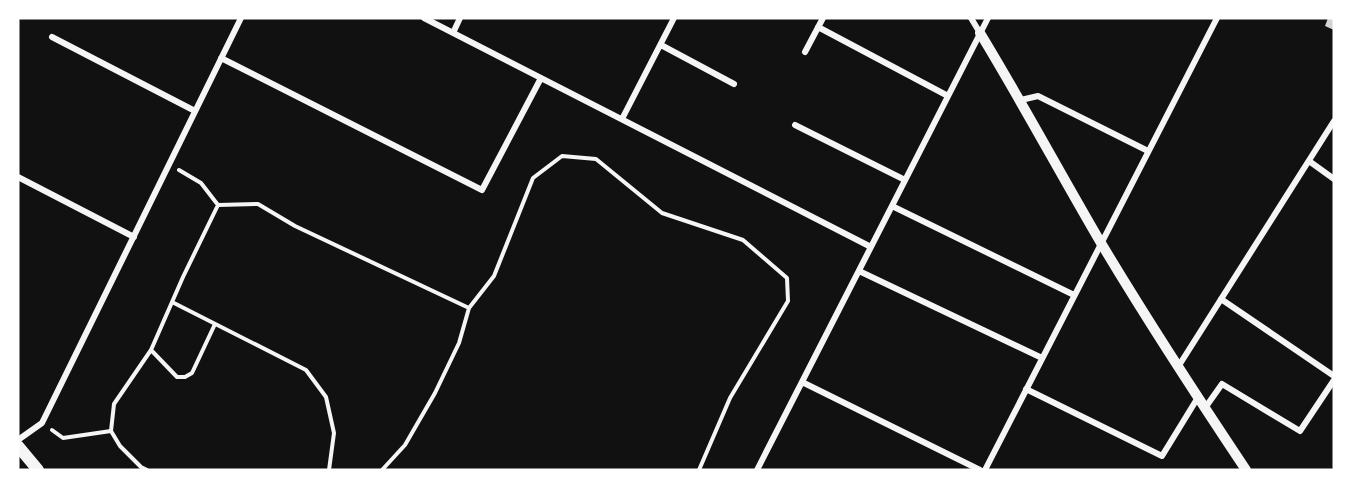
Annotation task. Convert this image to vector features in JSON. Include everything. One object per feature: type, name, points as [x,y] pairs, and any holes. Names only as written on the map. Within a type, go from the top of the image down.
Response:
[{"type":"main road","points":[[18,446],[38,470]]},
{"type":"street","points":[[18,440],[42,423],[240,18]]},
{"type":"street","points":[[424,18],[871,247]]},
{"type":"street","points":[[453,33],[460,18]]},
{"type":"street","points":[[622,119],[674,18]]},
{"type":"street","points":[[805,52],[823,18]]},
{"type":"street","points":[[971,18],[1021,100],[1101,242],[1201,404],[1245,470]]},
{"type":"street","points":[[757,470],[988,18]]},
{"type":"street","points":[[802,382],[983,470],[1217,18]]},
{"type":"street","points":[[818,27],[948,96]]},
{"type":"street","points":[[52,37],[195,111]]},
{"type":"street","points":[[660,45],[734,84]]},
{"type":"street","points":[[221,58],[482,190],[541,78]]},
{"type":"street","points":[[1021,100],[1038,96],[1148,151]]},
{"type":"street","points":[[1178,367],[1334,121]]},
{"type":"street","points":[[795,125],[905,180]]},
{"type":"street","points":[[1309,160],[1334,179]]},
{"type":"street","points":[[18,177],[134,237]]},
{"type":"street","points":[[892,206],[1074,295]]},
{"type":"street","points":[[859,271],[1042,358]]},
{"type":"street","points":[[1221,299],[1334,376]]},
{"type":"street","points":[[1026,389],[1162,456],[1201,404],[1222,384],[1300,431],[1334,380]]},
{"type":"path","points":[[382,470],[405,445],[435,393],[459,343],[469,308],[494,276],[533,178],[562,156],[596,159],[662,213],[743,240],[787,278],[788,301],[730,398],[699,470]]},
{"type":"path","points":[[169,164],[201,183],[218,206]]},
{"type":"path","points":[[218,206],[258,204],[295,226],[469,308]]},
{"type":"path","points":[[147,470],[120,446],[111,431],[114,404],[151,350],[218,206]]},
{"type":"path","points":[[172,302],[306,370],[326,397],[334,433],[329,470]]},
{"type":"path","points":[[151,350],[177,377],[185,377],[192,372],[215,324]]},
{"type":"path","points":[[42,423],[63,438],[111,431]]},
{"type":"building","points":[[1328,18],[1334,18],[1334,30],[1325,26]]}]
